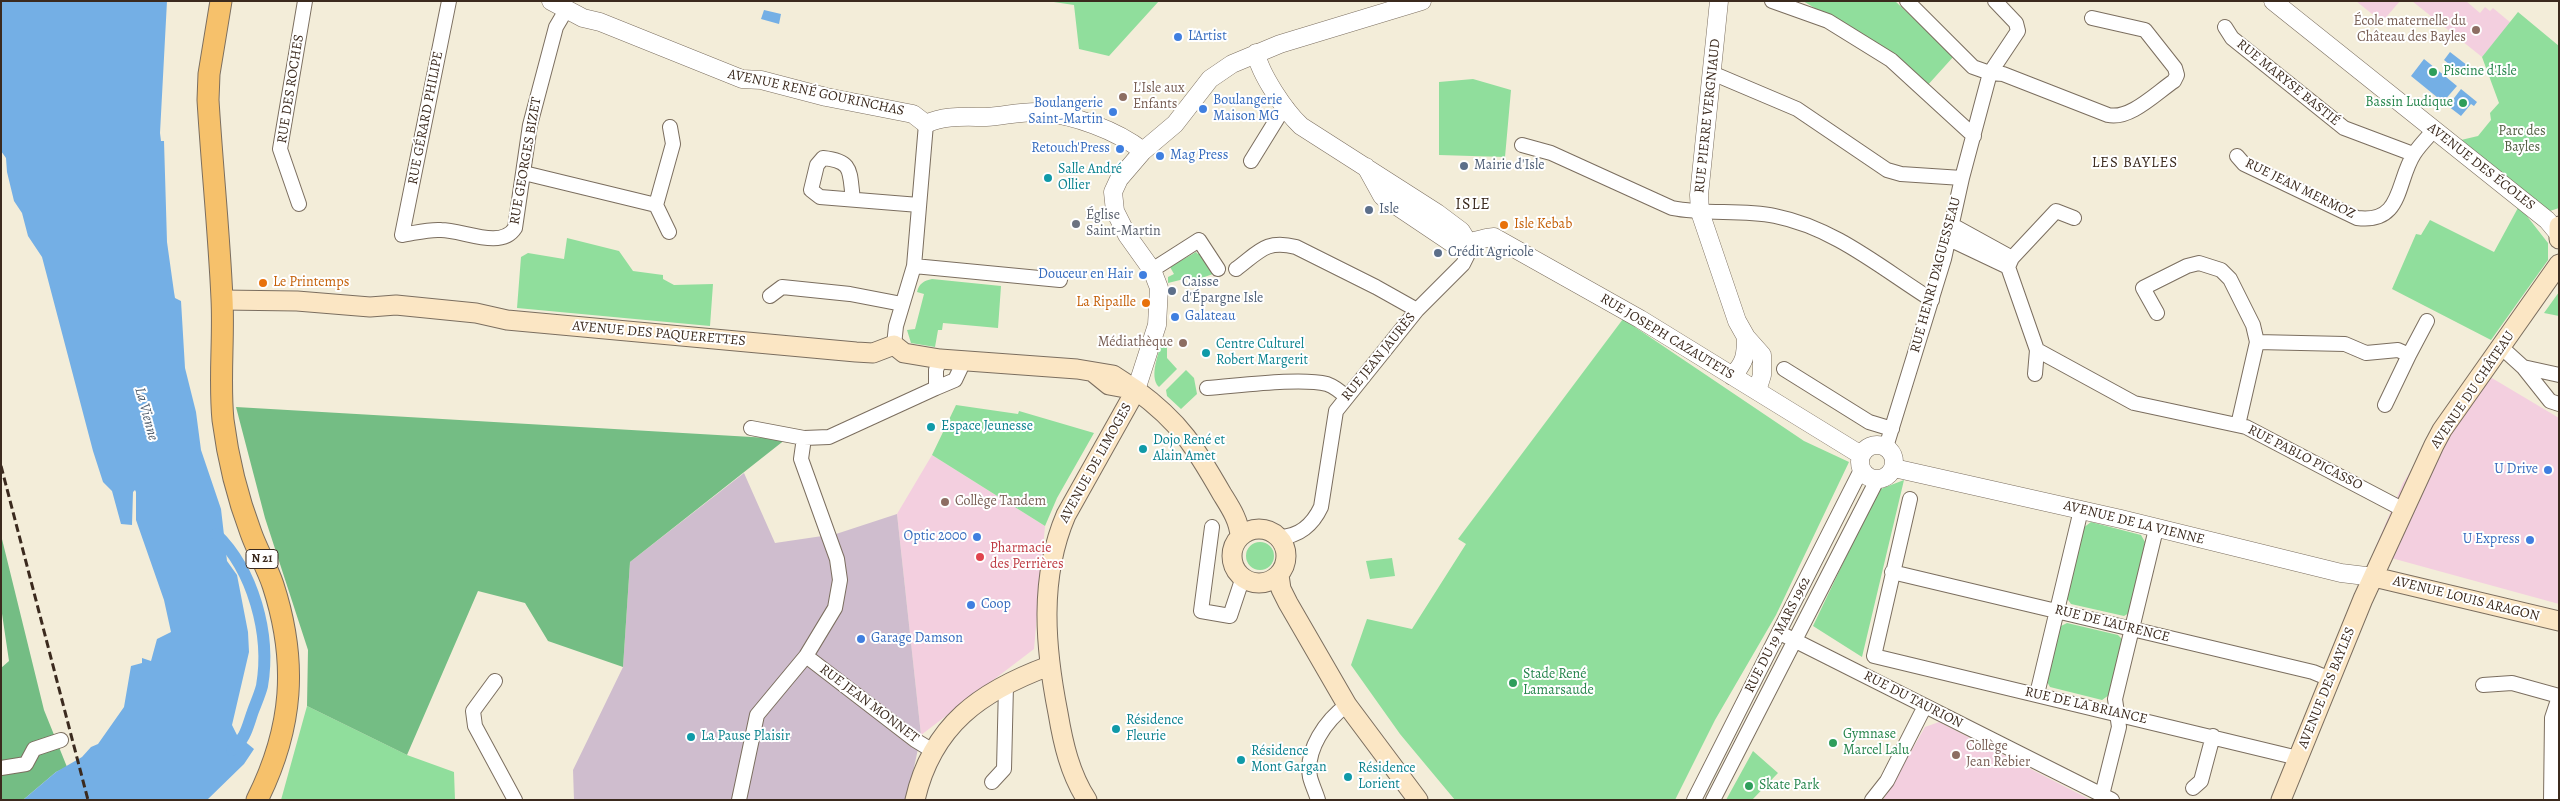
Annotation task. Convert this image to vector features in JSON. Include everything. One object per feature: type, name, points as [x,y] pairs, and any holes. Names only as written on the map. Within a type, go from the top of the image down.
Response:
[{"type":"main road","name":"N 21","points":[[221,1],[208,100],[222,300],[223,417],[228,457],[234,482],[251,534],[272,584],[284,624],[290,663],[286,720],[278,750],[257,800]]},
{"type":"main road","name":"AVENUE DU CHÂTEAU","points":[[2374,577],[2442,430],[2559,264]]},
{"type":"main road","name":"AVENUE DES PAQUERETTES","points":[[222,300],[297,301],[370,307],[396,305],[476,314],[507,320],[856,352],[873,353],[894,346]]},
{"type":"main road","points":[[894,346],[904,353],[940,359],[1093,372],[1109,385],[1136,390],[1167,415],[1191,441],[1236,518],[1247,533]]},
{"type":"main road","name":"AVENUE DE LIMOGES","points":[[1087,800],[1066,754],[1047,641],[1047,593],[1057,536],[1084,480],[1136,390]]},
{"type":"main road","points":[[1263,529],[1286,540],[1285,563],[1275,582],[1250,581],[1237,571],[1232,554],[1247,533],[1263,529]]},
{"type":"main road","name":"AVENUE LOUIS ARAGON","points":[[2374,577],[2559,621]]},
{"type":"main road","name":"AVENUE DES BAYLES","points":[[2281,800],[2374,577]]},
{"type":"main road","points":[[1275,582],[1347,705],[1418,796]]},
{"type":"main road","points":[[915,800],[933,751],[952,722],[962,713],[1006,684],[1050,666]]},
{"type":"street","name":"RUE DES ROCHES","points":[[299,204],[280,150],[305,1]]},
{"type":"street","name":"RUE GÉRARD PHILIPE","points":[[402,235],[450,1]]},
{"type":"street","points":[[1136,390],[1158,325],[1158,288],[1152,270],[1127,235],[1115,211],[1112,197],[1119,179],[1143,151],[1175,124],[1210,79],[1232,64],[1256,53],[1422,1]]},
{"type":"street","name":"RUE PIERRE VERGNIAUD","points":[[1719,1],[1699,195],[1700,212],[1737,321],[1746,337]]},
{"type":"street","points":[[1772,1],[1828,21],[1891,60],[1974,136]]},
{"type":"street","points":[[1907,1],[1974,67],[1990,74],[2003,74],[2114,116],[2127,113],[2174,81],[2177,75],[2175,68],[2145,30],[2136,26],[2092,18]]},
{"type":"street","name":"RUE HENRI D'AGUESSEAU","points":[[1886,447],[1932,300],[1990,74],[2018,31],[2016,23],[1995,1]]},
{"type":"street","name":"AVENUE DES ÉCOLES","points":[[2274,1],[2556,228]]},
{"type":"street","name":"RUE GEORGES BIZET","points":[[402,235],[441,230],[501,239],[506,237],[515,228],[530,125],[556,27],[559,5]]},
{"type":"street","name":"AVENUE RENÉ GOURINCHAS","points":[[559,5],[742,79],[761,80],[826,97],[914,114],[926,124]]},
{"type":"street","name":"RUE MARYSE BASTIÉ","points":[[2225,27],[2232,38],[2344,128],[2413,154]]},
{"type":"street","name":"RUE JOSEPH CAZAUTETS","points":[[1256,53],[1260,68],[1301,126],[1366,167],[1382,196],[1455,245],[1469,244],[1480,238],[1494,237],[1634,315],[1757,391],[1861,463]]},
{"type":"street","points":[[1712,73],[1797,109],[1887,170],[1901,174],[1962,178]]},
{"type":"street","points":[[1252,161],[1280,114],[1287,108]]},
{"type":"street","points":[[894,346],[902,304],[914,266],[926,124],[938,118],[1009,116],[1038,112],[1081,121],[1125,139],[1143,151]]},
{"type":"street","points":[[669,232],[656,205],[673,144],[670,127]]},
{"type":"street","name":"RUE JEAN MERMOZ","points":[[2237,156],[2252,169],[2357,218],[2372,220],[2383,215],[2392,207],[2413,154],[2434,130]]},
{"type":"street","points":[[1522,145],[1551,153],[1672,208],[1700,212],[1727,210],[1807,225],[1842,241],[1932,300]]},
{"type":"street","points":[[524,173],[656,205]]},
{"type":"street","points":[[853,199],[919,205]]},
{"type":"street","points":[[2010,263],[2056,211],[2074,218]]},
{"type":"street","points":[[1952,225],[2010,263],[2037,350],[2035,374]]},
{"type":"street","points":[[1949,239],[2010,263]]},
{"type":"street","points":[[1152,270],[1199,240],[1218,269]]},
{"type":"street","points":[[1236,269],[1273,243],[1282,243],[1305,251],[1417,310]]},
{"type":"street","name":"RUE JEAN JAURÈS","points":[[1286,540],[1315,520],[1321,507],[1336,411],[1417,310],[1463,264],[1467,256],[1469,244]]},
{"type":"street","points":[[2157,313],[2143,288],[2187,266],[2199,263],[2221,270],[2230,279],[2253,324],[2258,342],[2238,425]]},
{"type":"street","points":[[914,266],[1060,280]]},
{"type":"street","points":[[770,296],[782,287],[850,294],[902,304]]},
{"type":"street","points":[[2385,404],[2408,355],[2427,321]]},
{"type":"street","points":[[1732,376],[1743,365],[1746,356],[1746,337]]},
{"type":"street","points":[[1746,337],[1762,355],[1762,375],[1757,391]]},
{"type":"street","points":[[2258,342],[2345,344],[2366,353],[2398,350],[2408,355]]},
{"type":"street","points":[[2501,347],[2523,367],[2550,401],[2559,404]]},
{"type":"street","name":"RUE PABLO PICASSO","points":[[2037,350],[2134,403],[2238,425],[2275,441],[2404,510]]},
{"type":"street","points":[[936,388],[936,370],[940,359]]},
{"type":"street","points":[[751,428],[804,438],[829,437],[954,380],[964,361]]},
{"type":"street","points":[[2523,367],[2559,375]]},
{"type":"street","points":[[1784,369],[1869,422],[1892,429]]},
{"type":"street","points":[[1207,388],[1304,382],[1326,384],[1338,389],[1346,397]]},
{"type":"street","points":[[739,800],[757,715],[806,656],[835,608],[840,580],[837,559],[801,459],[804,438]]},
{"type":"street","points":[[1872,446],[1886,447],[1891,452],[1894,468],[1883,479],[1868,478],[1861,463],[1872,446]]},
{"type":"street","name":"RUE DU 19 MARS 1962","points":[[1694,800],[1780,633],[1861,463]]},
{"type":"street","name":"AVENUE DE LA VIENNE","points":[[1894,468],[2081,510],[2341,573],[2374,577]]},
{"type":"street","points":[[1713,800],[1877,480]]},
{"type":"street","points":[[1892,572],[1910,499]]},
{"type":"street","points":[[2037,694],[2081,510]]},
{"type":"street","points":[[1212,527],[1201,611],[1230,616],[1243,577]]},
{"type":"street","points":[[2107,797],[2120,727],[2115,699],[2156,529]]},
{"type":"street","name":"RUE DE L'AURENCE","points":[[1892,572],[2313,672],[2330,679]]},
{"type":"street","name":"RUE DE LA BRIANCE","points":[[1892,572],[1874,656],[2213,736],[2298,758]]},
{"type":"street","name":"RUE DU TAURION","points":[[1780,633],[2107,797]]},
{"type":"street","name":"RUE JEAN MONNET","points":[[806,656],[915,740],[933,751]]},
{"type":"street","points":[[495,681],[473,711],[475,726],[515,800]]},
{"type":"street","points":[[2483,685],[2512,682],[2559,696],[2552,718],[2551,800]]},
{"type":"street","points":[[992,782],[1004,768],[1006,684]]},
{"type":"street","points":[[1318,800],[1310,777],[1313,752],[1318,738],[1334,716],[1347,705]]},
{"type":"street","points":[[1872,800],[1887,781],[1925,706]]},
{"type":"street","points":[[2193,788],[2201,781],[2213,736]]},
{"type":"street","points":[[1,768],[26,764],[34,749],[61,740]]},
{"type":"shaded area","name":"École maternelle du Château des Bayles","points":[[2356,1],[2400,1],[2382,22]]},
{"type":"shaded area","name":"École maternelle du Château des Bayles","points":[[2412,1],[2466,1],[2480,13],[2485,7],[2490,11],[2493,8],[2511,23],[2482,57]]},
{"type":"shaded area","points":[[2475,368],[2559,418],[2559,604],[2373,553],[2403,483]]},
{"type":"shaded area","points":[[932,455],[1045,526],[1034,649],[921,735],[897,514]]},
{"type":"shaded area","points":[[744,473],[775,543],[836,534],[897,514],[921,735],[907,800],[574,800],[573,770],[623,667],[630,562]]},
{"type":"shaded area","name":"Collège Jean Rebier","points":[[1939,722],[2091,800],[1883,800],[1925,727]]},
{"type":"green space","points":[[1047,1],[1159,1],[1109,56],[1079,49],[1074,5]]},
{"type":"green space","points":[[1803,1],[1895,1],[1954,56],[1926,87],[1881,48]]},
{"type":"green space","name":"Parc des Bayles","points":[[2518,12],[2559,46],[2559,208],[2550,211],[2461,140],[2478,136],[2491,120],[2490,113],[2499,103],[2482,57]]},
{"type":"green space","points":[[1473,79],[1511,90],[1505,157],[1439,155],[1439,82]]},
{"type":"green space","points":[[2519,206],[2548,243],[2548,260],[2491,340],[2392,289],[2416,234],[2421,235],[2430,220],[2494,252]]},
{"type":"green space","points":[[567,238],[619,251],[633,271],[663,275],[663,279],[674,285],[713,284],[710,326],[517,308],[521,257],[528,253],[564,259]]},
{"type":"green space","points":[[1196,252],[1200,253],[1213,274],[1193,281],[1192,277],[1168,283],[1168,277],[1174,274],[1170,267]]},
{"type":"green space","points":[[932,279],[1001,286],[998,328],[943,323],[942,330],[938,330],[935,347],[911,343],[907,330],[915,329],[924,294],[917,292],[922,283]]},
{"type":"green space","points":[[2559,292],[2559,316],[2544,313]]},
{"type":"green space","points":[[1623,319],[1804,441],[1849,462],[1776,615],[1715,720],[1675,800],[1455,800],[1400,734],[1351,665],[1367,619],[1412,629],[1466,544],[1458,539]]},
{"type":"green space","points":[[1167,337],[1167,358],[1177,369],[1159,387],[1155,377],[1156,363],[1163,338]]},
{"type":"green space","points":[[1186,370],[1194,378],[1197,394],[1181,409],[1167,396],[1166,390]]},
{"type":"green space","points":[[956,405],[1018,414],[1019,411],[1094,433],[1057,498],[1045,526],[932,455]]},
{"type":"green space","points":[[236,407],[786,439],[630,562],[623,667],[548,641],[525,603],[478,591],[407,755],[307,706],[308,650],[265,518]]},
{"type":"green space","points":[[1904,480],[1862,657],[1813,626],[1878,490]]},
{"type":"green space","points":[[2091,522],[2141,535],[2145,542],[2129,613],[2124,616],[2071,604],[2066,597],[2083,528]]},
{"type":"green space","points":[[1,535],[44,710],[67,767],[56,772],[23,800],[1,800],[1,668],[9,661],[1,607]]},
{"type":"green space","points":[[1260,542],[1270,546],[1274,556],[1270,566],[1260,570],[1250,566],[1246,556],[1250,546]]},
{"type":"green space","points":[[1392,558],[1395,576],[1370,579],[1366,561]]},
{"type":"green space","points":[[2067,623],[2118,635],[2123,640],[2109,695],[2102,700],[2050,687],[2046,680],[2059,627]]},
{"type":"green space","points":[[307,706],[407,755],[454,772],[455,800],[281,800]]},
{"type":"green space","name":"Skate Park","points":[[1753,751],[1778,773],[1752,800],[1726,800]]},
{"type":"water","name":"La Vienne","points":[[1,1],[167,1],[160,133],[161,141],[164,141],[167,242],[175,298],[181,301],[185,368],[196,412],[201,450],[221,509],[227,561],[237,575],[248,632],[249,652],[232,725],[237,735],[254,749],[244,764],[207,800],[23,800],[56,772],[82,757],[91,747],[98,744],[124,707],[131,666],[142,663],[142,658],[151,661],[157,639],[171,632],[164,600],[136,520],[136,492],[135,490],[133,492],[132,525],[121,524],[112,491],[103,482],[93,451],[42,257],[28,236],[22,213],[14,201],[7,172],[6,158],[1,151]]},
{"type":"water","points":[[764,10],[781,14],[779,24],[761,19]]},
{"type":"water","points":[[2450,52],[2472,69],[2465,77],[2444,60]]},
{"type":"water","points":[[2424,59],[2457,86],[2443,102],[2411,76]]},
{"type":"water","name":"Bassin Ludique","points":[[2461,89],[2477,102],[2474,106],[2471,104],[2461,116],[2448,106]]},
{"type":"waterway","points":[[216,534],[229,549],[249,584],[256,604],[264,645],[262,686],[245,732],[232,750]]},
{"type":"railway","points":[[1,466],[88,800]]},
{"type":"place","name":"École maternelle du Château des Bayles","points":[[2476,30]]},
{"type":"place","name":"L'Artist","points":[[1178,37]]},
{"type":"place","name":"Piscine d'Isle","points":[[2433,72]]},
{"type":"place","name":"L'Isle aux Enfants","points":[[1123,97]]},
{"type":"place","name":"Bassin Ludique","points":[[2463,103]]},
{"type":"place","name":"Boulangerie Maison MG","points":[[1203,109]]},
{"type":"place","name":"Boulangerie Saint-Martin","points":[[1113,112]]},
{"type":"place","name":"Retouch'Press","points":[[1120,149]]},
{"type":"place","name":"Mag Press","points":[[1160,156]]},
{"type":"place","name":"Mairie d'Isle","points":[[1464,166]]},
{"type":"place","name":"Salle André Ollier","points":[[1048,178]]},
{"type":"place","name":"Isle","points":[[1369,210]]},
{"type":"place","name":"Église Saint-Martin","points":[[1076,224]]},
{"type":"place","name":"Isle Kebab","points":[[1504,225]]},
{"type":"place","name":"Crédit Agricole","points":[[1438,253]]},
{"type":"place","name":"Douceur en Hair","points":[[1143,275]]},
{"type":"place","name":"Le Printemps","points":[[263,283]]},
{"type":"place","name":"Caisse d'Épargne Isle","points":[[1172,291]]},
{"type":"place","name":"La Ripaille","points":[[1146,303]]},
{"type":"place","name":"Galateau","points":[[1175,317]]},
{"type":"place","name":"Médiathèque","points":[[1183,343]]},
{"type":"place","name":"Centre Culturel Robert Margerit","points":[[1206,353]]},
{"type":"place","name":"Espace Jeunesse","points":[[931,427]]},
{"type":"place","name":"Dojo René et Alain Amet","points":[[1143,449]]},
{"type":"place","name":"U Drive","points":[[2548,470]]},
{"type":"place","name":"Collège Tandem","points":[[945,502]]},
{"type":"place","name":"Optic 2000","points":[[977,537]]},
{"type":"place","name":"U Express","points":[[2530,540]]},
{"type":"place","name":"Pharmacie des Perrières","points":[[980,557]]},
{"type":"place","name":"Coop","points":[[971,605]]},
{"type":"place","name":"Garage Damson","points":[[861,639]]},
{"type":"place","name":"Stade René Lamarsaude","points":[[1513,683]]},
{"type":"place","name":"Résidence Fleurie","points":[[1116,729]]},
{"type":"place","name":"La Pause Plaisir","points":[[691,737]]},
{"type":"place","name":"Gymnase Marcel Lalu","points":[[1833,743]]},
{"type":"place","name":"Collège Jean Rebier","points":[[1956,755]]},
{"type":"place","name":"Résidence Mont Gargan","points":[[1241,760]]},
{"type":"place","name":"Résidence Lorient","points":[[1348,777]]},
{"type":"place","name":"Skate Park","points":[[1749,786]]},
{"type":"district","name":"LES BAYLES","points":[[2135,163]]},
{"type":"district","name":"ISLE","points":[[1473,205]]}]
